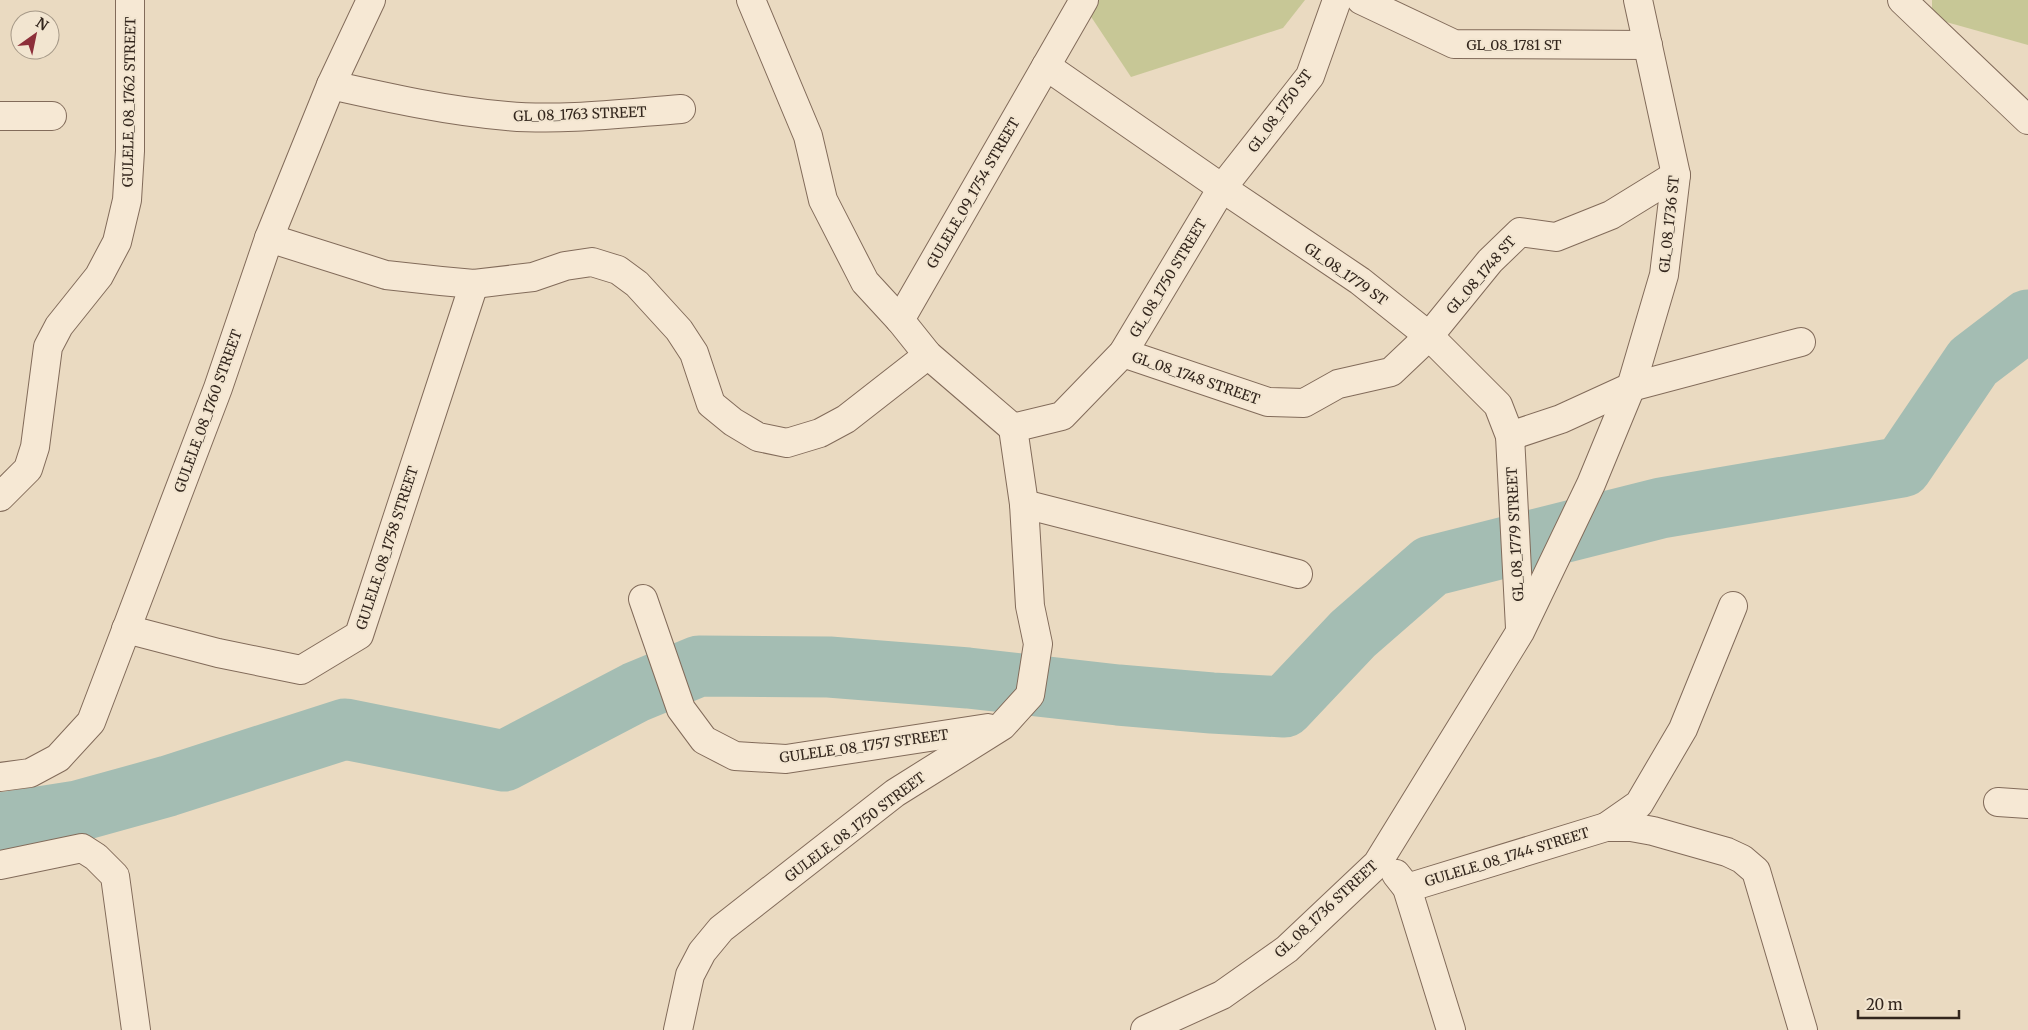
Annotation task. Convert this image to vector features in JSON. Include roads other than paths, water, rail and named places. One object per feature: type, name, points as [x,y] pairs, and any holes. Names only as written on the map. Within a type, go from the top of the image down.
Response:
[{"type":"street","name":"GULELE_08_1762 STREET","points":[[0,497],[28,469],[35,447],[48,346],[59,326],[99,276],[117,242],[128,200],[130,161],[130,0]]},
{"type":"street","name":"GULELE_08_1760 STREET","points":[[0,777],[30,773],[58,758],[91,722],[218,388],[269,238],[331,85],[371,0]]},
{"type":"street","points":[[751,0],[808,136],[822,200],[865,282],[900,320],[928,355],[1014,428]]},
{"type":"street","name":"GULELE_09_1754 STREET","points":[[900,320],[1084,0]]},
{"type":"street","name":"GL_08_1750 ST","points":[[1222,188],[1310,76],[1337,0]]},
{"type":"street","name":"GL_08_1781 ST","points":[[1361,0],[1454,44],[1648,45]]},
{"type":"street","name":"GL_08_1736 ST","points":[[1520,632],[1591,484],[1631,387],[1664,275],[1676,176],[1638,0]]},
{"type":"street","points":[[1902,0],[2028,120]]},
{"type":"street","name":"GL_08_1779 ST","points":[[1046,66],[1360,281],[1429,336],[1498,405],[1510,436]]},
{"type":"street","name":"GL_08_1763 STREET","points":[[331,85],[424,106],[508,117],[580,116],[682,109]]},
{"type":"street","points":[[0,116],[52,116]]},
{"type":"street","name":"GL_08_1748 ST","points":[[1429,336],[1490,261],[1520,232],[1556,236],[1611,215],[1676,176]]},
{"type":"street","name":"GL_08_1750 STREET","points":[[1014,428],[1062,416],[1123,353],[1222,188]]},
{"type":"street","points":[[269,238],[386,275],[474,284],[533,277],[566,266],[592,262],[618,270],[638,284],[679,330],[694,353],[712,404],[733,422],[758,437],[787,443],[820,433],[846,419],[928,355]]},
{"type":"street","name":"GULELE_08_1758 STREET","points":[[126,629],[218,653],[301,670],[359,635],[474,284]]},
{"type":"street","name":"GL_08_1748 STREET","points":[[1123,353],[1268,402],[1304,403],[1338,384],[1391,372],[1429,336]]},
{"type":"street","points":[[1510,436],[1560,419],[1631,387],[1801,342]]},
{"type":"street","name":"GULELE_08_1750 STREET","points":[[678,1030],[690,975],[702,952],[721,929],[895,793],[1002,726],[1030,696],[1038,644],[1030,606],[1024,504],[1014,428]]},
{"type":"street","name":"GL_08_1779 STREET","points":[[1510,436],[1520,632]]},
{"type":"street","points":[[1024,504],[1298,574]]},
{"type":"street","name":"GULELE_08_1757 STREET","points":[[643,599],[681,709],[704,740],[735,756],[786,759],[1002,726]]},
{"type":"street","name":"GULELE_08_1744 STREET","points":[[1606,827],[1639,804],[1683,729],[1733,606]]},
{"type":"street","name":"GL_08_1736 STREET","points":[[1145,1030],[1222,995],[1287,949],[1377,864],[1520,632]]},
{"type":"street","points":[[1998,802],[2028,804]]},
{"type":"street","name":"GULELE_08_1744 STREET","points":[[1407,888],[1606,827],[1630,827],[1653,831],[1727,852],[1742,859],[1756,871],[1803,1030]]},
{"type":"street","points":[[0,865],[82,848],[96,858],[114,876],[136,1030]]},
{"type":"street","points":[[1377,864],[1396,874],[1407,888],[1451,1030]]},
{"type":"waterway","points":[[0,823],[78,811],[168,786],[345,729],[504,761],[636,692],[699,666],[829,667],[968,678],[1118,695],[1284,707],[1353,634],[1431,566],[1661,508],[1902,467],[1973,362],[2028,320]]}]
